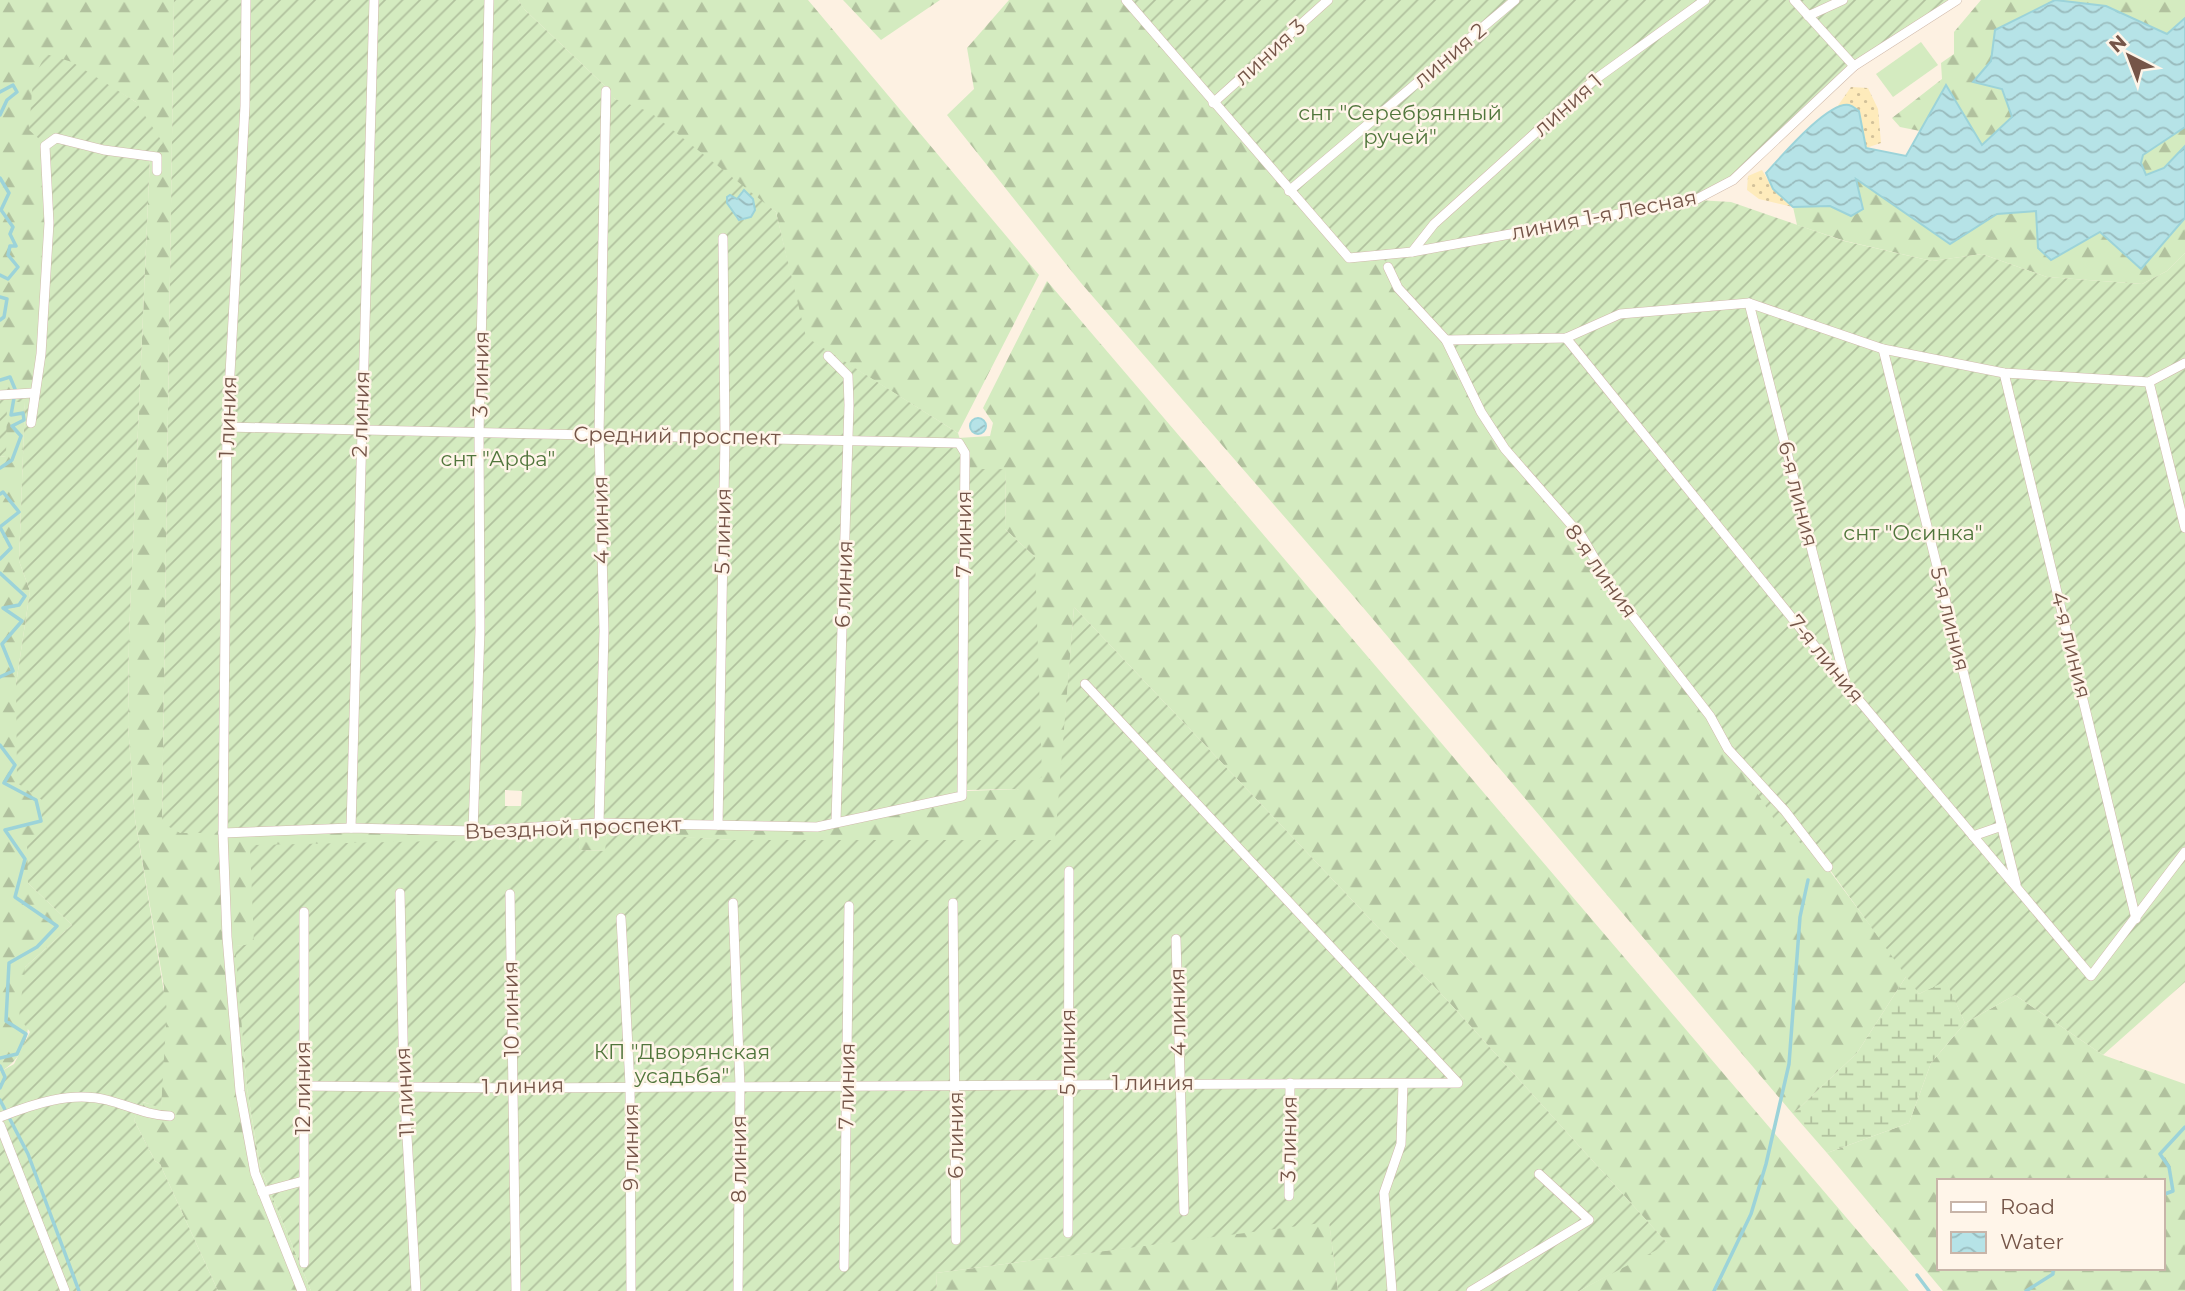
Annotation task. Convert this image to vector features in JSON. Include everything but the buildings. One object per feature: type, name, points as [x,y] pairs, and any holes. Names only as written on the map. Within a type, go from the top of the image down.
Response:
[{"type":"street","name":"1 линия","points":[[246,0],[246,106],[227,427],[223,834],[240,1091],[255,1173],[302,1291]]},
{"type":"street","name":"2 линия","points":[[351,828],[360,428],[374,0]]},
{"type":"street","name":"3 линия","points":[[473,831],[480,629],[479,434],[489,0]]},
{"type":"street","points":[[1126,0],[1289,191]]},
{"type":"street","name":"линия 3","points":[[1213,103],[1328,0]]},
{"type":"street","name":"линия 2","points":[[1289,191],[1515,0]]},
{"type":"street","name":"линия 1","points":[[1412,252],[1434,224],[1593,81],[1705,0]]},
{"type":"street","points":[[1794,0],[1854,66]]},
{"type":"street","points":[[1808,16],[1843,0]]},
{"type":"street","name":"линия 1-я Лесная","points":[[1289,191],[1349,258],[1412,252],[1695,200],[1733,180],[1854,66],[1957,0]]},
{"type":"street","name":"4 линия","points":[[599,823],[604,631],[599,435],[606,92]]},
{"type":"street","points":[[31,423],[33,393],[41,354],[49,223],[45,146],[55,138],[104,150],[157,157],[157,171]]},
{"type":"street","name":"5 линия","points":[[718,825],[725,438],[723,238]]},
{"type":"street","name":"8-я линия","points":[[1388,267],[1398,288],[1446,340],[1481,412],[1505,449],[1582,537],[1614,593],[1710,716],[1728,749],[1785,811],[1828,867]]},
{"type":"street","points":[[1446,340],[1566,338],[1620,314],[1749,303],[1883,349],[2004,373],[2149,382],[2185,363]]},
{"type":"street","name":"6-я линия","points":[[1749,303],[1847,685]]},
{"type":"street","name":"7-я линия","points":[[1566,338],[1847,685],[2091,976],[2136,919]]},
{"type":"street","name":"5-я линия","points":[[1883,349],[2017,888]]},
{"type":"street","name":"6 линия","points":[[828,356],[848,376],[836,821]]},
{"type":"street","name":"4-я линия","points":[[2004,373],[2136,919]]},
{"type":"street","points":[[2149,382],[2185,528]]},
{"type":"street","points":[[0,394],[33,393]]},
{"type":"street","name":"Средний проспект","points":[[227,427],[360,428],[479,434],[848,438],[959,443]]},
{"type":"street","name":"7 линия","points":[[959,443],[965,453],[962,796]]},
{"type":"street","name":"1 линия","points":[[302,1086],[512,1088],[631,1085],[1458,1083],[1085,684]]},
{"type":"street","name":"Въездной проспект","points":[[223,834],[351,828],[473,831],[599,823],[817,827],[962,796]]},
{"type":"street","points":[[1973,836],[2002,826]]},
{"type":"street","points":[[2136,919],[2185,852]]},
{"type":"street","name":"5 линия","points":[[1068,1233],[1069,872]]},
{"type":"street","name":"11 линия","points":[[400,893],[404,1085],[416,1291]]},
{"type":"street","name":"10 линия","points":[[510,894],[516,1291]]},
{"type":"street","name":"8 линия","points":[[733,902],[740,1085],[738,1291]]},
{"type":"street","name":"6 линия","points":[[953,903],[956,1240]]},
{"type":"street","name":"7 линия","points":[[844,1267],[849,906]]},
{"type":"street","name":"12 линия","points":[[304,912],[304,1263]]},
{"type":"street","name":"9 линия","points":[[621,918],[631,1085],[631,1291]]},
{"type":"street","name":"4 линия","points":[[1177,939],[1184,1210]]},
{"type":"street","name":"3 линия","points":[[1289,1196],[1290,1083]]},
{"type":"street","points":[[1392,1291],[1384,1193],[1401,1144],[1403,1084]]},
{"type":"street","points":[[0,1117],[55,1098],[105,1099],[151,1116],[170,1116]]},
{"type":"street","points":[[0,1125],[65,1291]]},
{"type":"street","points":[[1471,1291],[1589,1220],[1539,1174]]},
{"type":"street","points":[[262,1192],[303,1181]]},
{"type":"green space","points":[[0,0],[174,0],[162,823],[1020,789],[1035,557],[1005,529],[1006,469],[965,469],[964,452],[958,438],[990,436],[993,423],[983,408],[1047,281],[1909,1291],[1579,1291],[1667,1243],[1446,999],[1074,607],[1056,840],[732,840],[607,833],[606,851],[580,850],[578,838],[525,840],[254,945],[236,946],[247,1088],[260,1167],[311,1291],[218,1291],[160,1164],[155,1161],[134,1120],[142,1102],[161,1107],[164,987],[135,819],[128,725],[129,635],[150,156],[136,102],[114,89],[46,145],[48,270],[38,364],[31,394],[0,395]]},
{"type":"green space","name":"снт \"Арфа\"","points":[[174,0],[518,0],[615,99],[650,112],[776,212],[806,337],[958,433],[964,452],[965,469],[1006,469],[1005,529],[1035,557],[1042,777],[1020,789],[968,790],[813,827],[613,823],[180,833],[162,823]],"holes":[[[742,191],[745,220],[736,218],[730,195],[737,200]],[[505,790],[522,791],[521,806],[505,806]]]},
{"type":"green space","points":[[518,0],[808,0],[1039,275],[958,433],[805,337],[776,212],[611,96],[604,85],[524,9]]},
{"type":"green space","points":[[843,0],[940,0],[881,40]]},
{"type":"green space","points":[[1009,0],[1126,0],[1382,255],[1446,340],[1582,537],[1907,975],[1857,1053],[1793,1114],[1349,591],[1081,283],[947,115],[974,89],[967,48]]},
{"type":"green space","name":"снт \"Осинка\"","points":[[1126,0],[1958,0],[1854,66],[1733,180],[1697,200],[1731,202],[1844,241],[1932,261],[1982,254],[2047,277],[2142,284],[2167,271],[2185,253],[2185,982],[2103,1055],[2015,995],[1965,1023],[1946,981],[1919,994],[1828,867],[1776,822],[1728,749],[1614,592],[1582,537],[1505,449],[1446,340],[1398,288],[1382,255],[1349,258]]},
{"type":"green space","points":[[1981,0],[2055,0],[1995,30],[1991,61],[2012,117],[1982,146],[1946,86],[1920,131],[1900,127],[1892,118],[1942,79],[1941,63],[1954,54],[1954,32]]},
{"type":"green space","points":[[2057,0],[2185,0],[2185,18],[2167,34],[2106,6]]},
{"type":"green space","points":[[1921,42],[1938,65],[1893,97],[1876,74]]},
{"type":"green space","points":[[46,54],[72,62],[136,102],[163,143],[150,156],[129,635],[128,725],[135,819],[167,1010],[161,1108],[143,1102],[134,1120],[155,1161],[160,1164],[218,1291],[0,1291],[0,1072],[14,1064],[30,1032],[19,1017],[25,967],[72,925],[28,883],[27,845],[42,831],[42,800],[17,783],[16,684],[30,591],[19,561],[25,402],[7,402],[6,456],[0,457],[0,395],[31,393],[43,332],[48,270],[46,145],[29,130],[33,79]]},
{"type":"green space","points":[[2185,127],[2185,146],[2164,168],[2145,175],[2141,163],[2143,155]]},
{"type":"green space","points":[[1855,178],[1950,243],[1997,214],[2036,211],[2038,247],[2101,232],[2141,269],[2185,218],[2185,253],[2167,271],[2142,284],[2047,277],[1982,254],[1932,261],[1845,241],[1797,225],[1793,207],[1830,206]]},
{"type":"green space","points":[[6,402],[25,402],[19,561],[30,591],[16,684],[42,800],[42,832],[28,883],[72,925],[25,967],[29,1011],[26,1039],[21,1052],[0,1072],[0,457],[6,456]]},
{"type":"green space","name":"КП \"Дворянская усадьба\"","points":[[1074,607],[1446,999],[1668,1244],[1579,1291],[1338,1291],[1329,1222],[936,1273],[937,1291],[311,1291],[260,1167],[247,1088],[235,946],[254,944],[250,845],[579,838],[580,850],[605,851],[607,832],[732,840],[1055,840]]},
{"type":"green space","points":[[1907,975],[1919,994],[1946,980],[1965,1023],[1931,1063],[1909,1123],[1827,1153],[1793,1114],[1857,1053]]},
{"type":"green space","points":[[2015,995],[2103,1055],[2185,1084],[2185,1291],[1943,1291],[1827,1153],[1909,1123],[1931,1063],[1965,1023]]},
{"type":"green space","points":[[1329,1221],[1338,1291],[937,1291],[936,1273]]},
{"type":"sand","points":[[1851,87],[1868,88],[1878,109],[1881,143],[1866,148],[1859,111],[1849,105],[1837,107]]},
{"type":"sand","points":[[1762,170],[1773,189],[1793,207],[1759,199],[1747,190],[1748,176]]},
{"type":"water","points":[[2055,0],[2106,6],[2167,34],[2185,18],[2185,127],[2143,155],[2141,163],[2146,175],[2164,168],[2185,146],[2185,218],[2141,269],[2100,232],[2051,260],[2038,248],[2036,211],[1997,214],[1950,244],[1856,179],[1863,209],[1851,216],[1830,206],[1793,207],[1773,189],[1766,173],[1817,121],[1840,106],[1849,105],[1859,111],[1866,148],[1906,156],[1946,85],[1982,145],[2012,117],[2002,89],[1973,82],[1991,61],[1995,30]]},
{"type":"water","points":[[744,190],[753,199],[755,210],[751,217],[739,220],[727,203],[727,197],[730,195],[737,199]]},
{"type":"water","points":[[978,418],[986,426],[978,434],[970,426]]},
{"type":"waterway","points":[[0,92],[13,85],[17,92],[7,100],[0,115]]},
{"type":"waterway","points":[[0,178],[9,193],[1,210],[13,227],[10,234],[16,246],[10,246],[8,255],[18,267],[8,279],[0,275]]},
{"type":"waterway","points":[[0,297],[7,299],[4,317],[0,320]]},
{"type":"waterway","points":[[0,380],[10,377],[15,389]]},
{"type":"waterway","points":[[0,468],[12,460],[21,436],[12,426],[24,420],[23,413],[11,415],[14,398]]},
{"type":"waterway","points":[[0,494],[3,492],[19,512],[0,527]]},
{"type":"waterway","points":[[0,527],[11,548],[0,559]]},
{"type":"waterway","points":[[0,573],[25,596],[19,605],[3,608],[22,621],[2,644],[13,671],[0,677]]},
{"type":"waterway","points":[[0,745],[15,765],[4,783],[36,800],[41,821],[5,830],[25,859],[15,897],[57,926],[37,947],[9,963],[6,1021],[26,1034],[17,1054],[0,1058]]},
{"type":"waterway","points":[[1714,1291],[1751,1214],[1766,1164],[1789,1064],[1800,917],[1808,880]]},
{"type":"waterway","points":[[0,1066],[5,1077],[0,1088]]},
{"type":"waterway","points":[[0,1100],[28,1154],[79,1291]]},
{"type":"waterway","points":[[2164,1194],[2173,1191],[2169,1167],[2160,1154],[2185,1127]]},
{"type":"waterway","points":[[2026,1291],[2053,1274],[2053,1270]]},
{"type":"waterway","points":[[1917,1275],[1929,1291]]},
{"type":"park label","name":"снт \"Серебрянный ручей\"","points":[[1400,125]]}]
